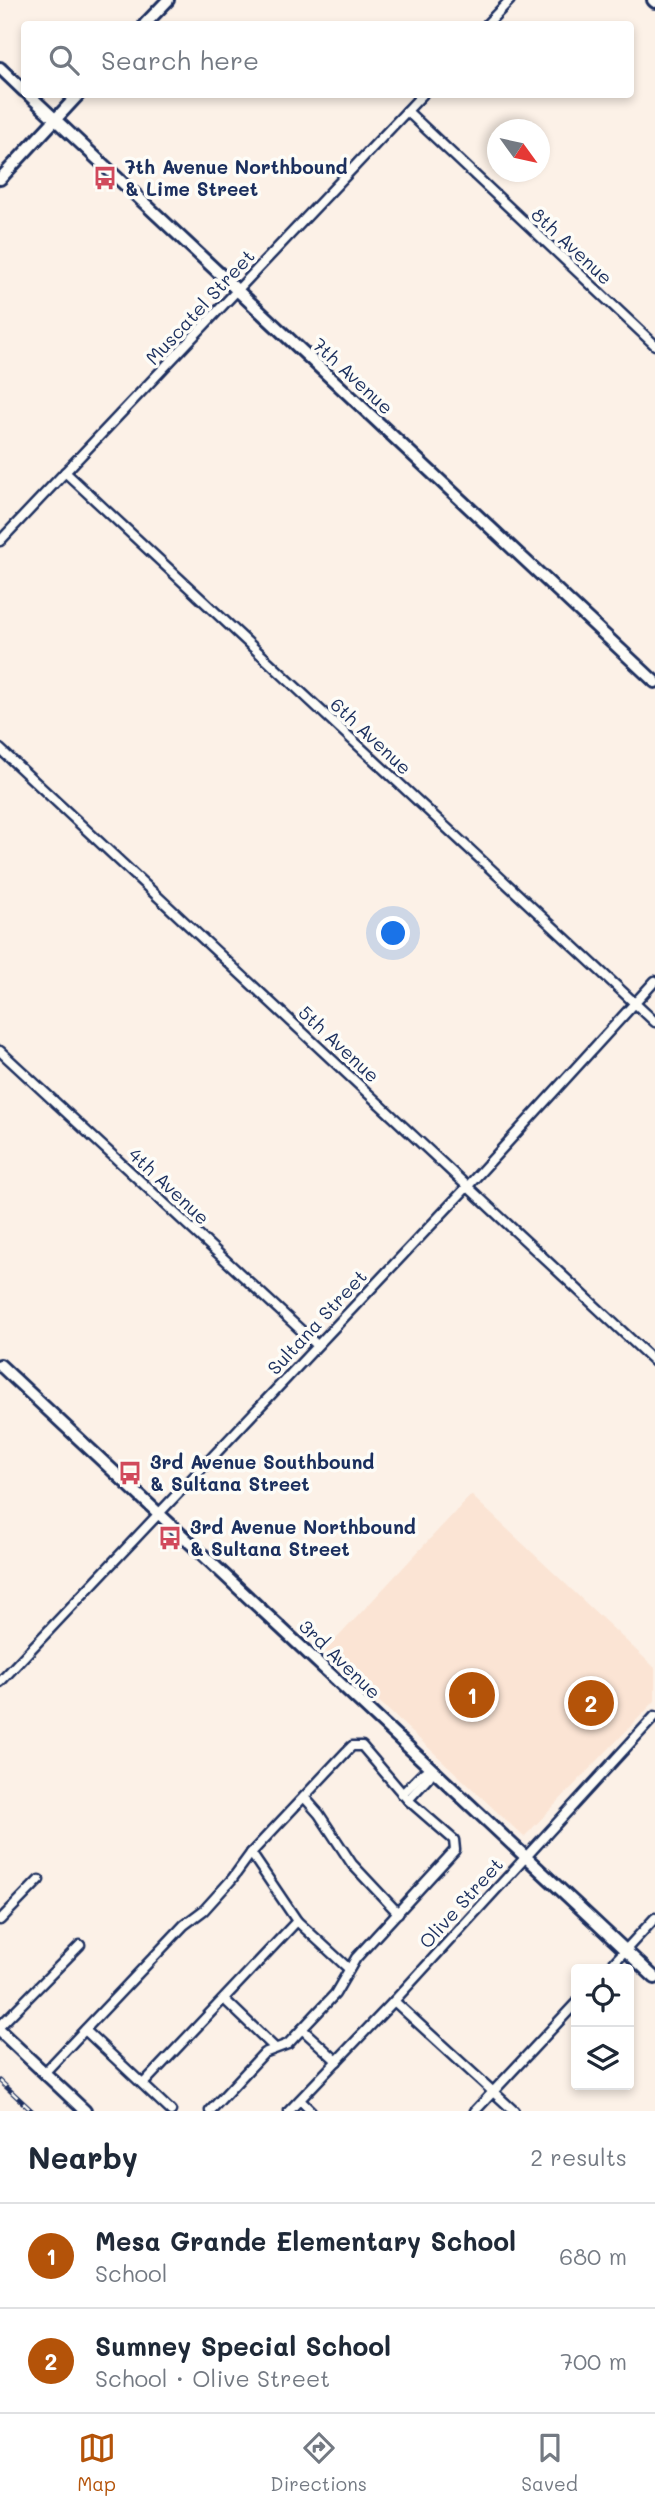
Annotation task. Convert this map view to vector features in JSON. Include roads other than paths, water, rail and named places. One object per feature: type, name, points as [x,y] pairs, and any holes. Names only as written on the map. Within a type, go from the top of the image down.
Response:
[{"type":"street","points":[[148,21],[168,0]]},
{"type":"street","points":[[490,21],[510,0]]},
{"type":"street","points":[[0,68],[21,88]]},
{"type":"street","name":"7th Avenue","points":[[33,98],[655,682]]},
{"type":"street","points":[[0,179],[75,98]]},
{"type":"street","name":"Muscatel Street","points":[[0,541],[419,98]]},
{"type":"street","name":"8th Avenue","points":[[407,111],[655,345]]},
{"type":"street","name":"6th Avenue","points":[[65,472],[655,1022]]},
{"type":"street","name":"5th Avenue","points":[[0,749],[655,1363]]},
{"type":"street","name":"Sultana Street","points":[[0,1682],[467,1186],[655,981]]},
{"type":"street","name":"4th Avenue","points":[[0,1051],[317,1345]]},
{"type":"street","name":"3rd Avenue","points":[[0,1365],[655,1978]]},
{"type":"street","name":"Olive Street","points":[[289,2111],[394,2001],[655,1716]]},
{"type":"street","points":[[44,2073],[184,1925],[204,1910],[251,1853],[347,1751],[358,1745],[367,1751],[405,1797],[454,1840],[455,1850],[356,1958],[334,1994],[288,2044],[264,2053],[210,2111]]},
{"type":"street","points":[[405,1797],[423,1773],[431,1770]]},
{"type":"street","points":[[304,1797],[319,1814],[352,1864],[398,1913]]},
{"type":"street","points":[[251,1853],[297,1921],[349,1969]]},
{"type":"street","points":[[0,1920],[39,1880]]},
{"type":"street","points":[[613,1964],[655,1918]]},
{"type":"street","points":[[143,2084],[297,1921]]},
{"type":"street","points":[[80,1945],[0,2029],[85,2111]]},
{"type":"street","points":[[224,1999],[275,2048]]},
{"type":"street","points":[[394,2001],[514,2111]]},
{"type":"street","points":[[475,2111],[571,2008]]},
{"type":"street","points":[[302,2029],[337,2061]]},
{"type":"street","points":[[85,2030],[171,2111]]},
{"type":"street","points":[[300,2100],[311,2111]]},
{"type":"railway","points":[[0,2081],[32,2111]]},
{"type":"place","name":"7th Avenue Northbound & Lime Street","points":[[105,178]]},
{"type":"place","name":"3rd Avenue Southbound & Sultana Street","points":[[130,1473]]},
{"type":"place","name":"3rd Avenue Northbound & Sultana Street","points":[[170,1538]]},
{"type":"place","name":"Mesa Grande Elementary School","points":[[472,1695]]},
{"type":"place","name":"Sumney Special School","points":[[591,1703]]}]
